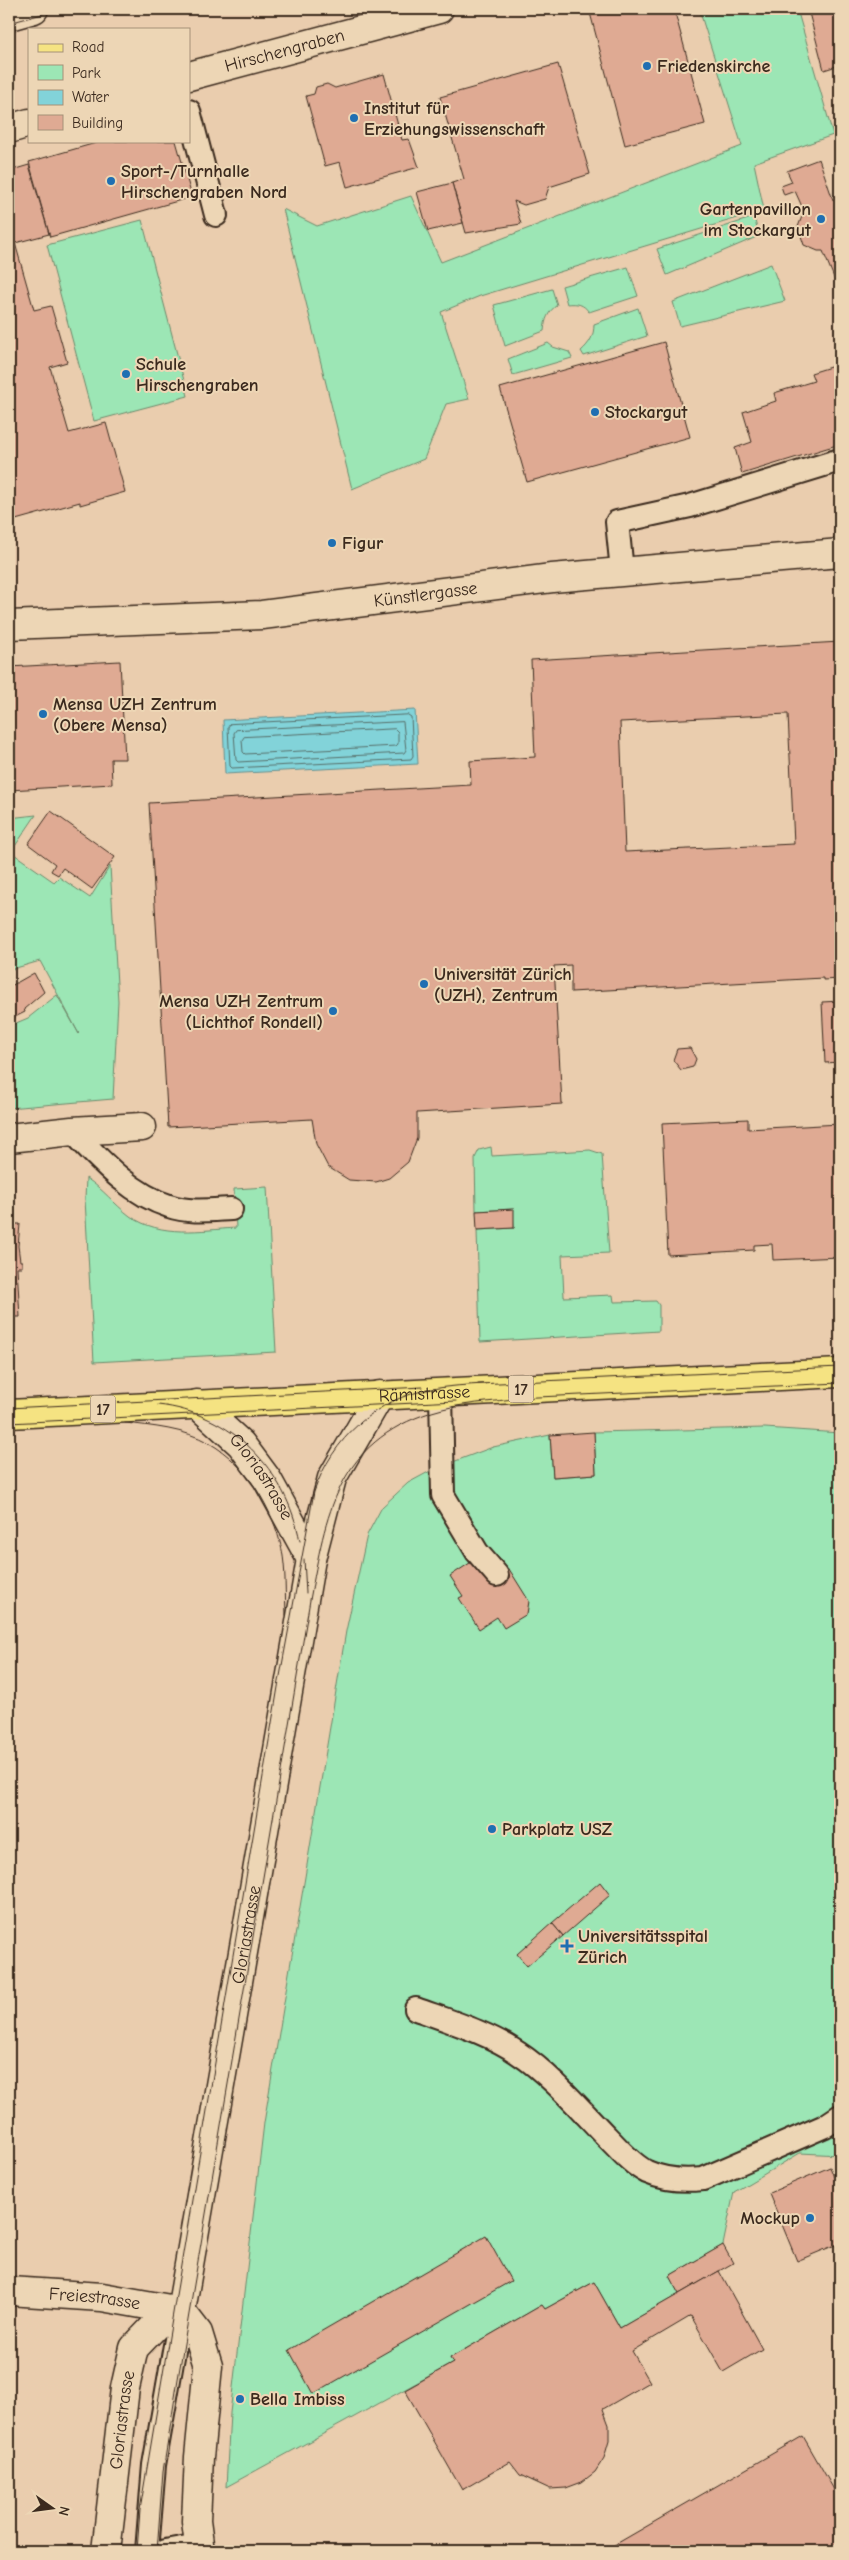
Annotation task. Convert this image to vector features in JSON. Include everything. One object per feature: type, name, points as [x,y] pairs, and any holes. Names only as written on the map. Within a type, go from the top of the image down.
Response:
[{"type":"main road","name":"Rämistrasse","points":[[9,1414],[840,1373]]},
{"type":"street","points":[[9,16],[34,9]]},
{"type":"street","name":"Hirschengraben","points":[[190,76],[439,9]]},
{"type":"street","points":[[9,129],[28,123]]},
{"type":"street","name":"Künstlergasse","points":[[9,625],[262,615],[622,571],[840,553]]},
{"type":"street","points":[[9,1138],[72,1131],[142,1127]]},
{"type":"street","name":"Gloriastrasse","points":[[106,2551],[125,2388],[134,2348],[156,2325],[181,2310],[311,1559],[332,1478],[380,1395]]},
{"type":"street","name":"Gloriastrasse","points":[[198,1404],[241,1444],[267,1479],[311,1559]]},
{"type":"street","name":"Freiestrasse","points":[[9,2291],[102,2297],[181,2310]]},
{"type":"street","points":[[181,2310],[198,2333],[208,2366],[199,2457],[196,2521],[199,2548]]},
{"type":"lane","points":[[190,116],[216,215]]},
{"type":"lane","points":[[622,571],[617,522],[690,506],[840,460]]},
{"type":"lane","points":[[72,1131],[102,1162],[147,1197],[170,1207],[190,1210],[232,1209]]},
{"type":"lane","points":[[441,1393],[443,1495],[477,1552],[497,1575]]},
{"type":"lane","points":[[416,2009],[465,2027],[518,2053],[561,2090],[629,2160],[647,2172],[670,2179],[686,2181],[703,2179],[825,2126],[840,2116]]},
{"type":"lane","name":"Gloriastrasse","points":[[147,2551],[154,2465],[181,2310]]},
{"type":"lane","points":[[165,2551],[199,2548]]},
{"type":"green space","points":[[699,9],[797,9],[833,135],[754,163],[764,210],[480,296],[441,312],[469,399],[446,404],[424,459],[352,489],[283,209],[317,226],[411,196],[441,262],[742,146]]},
{"type":"green space","points":[[754,217],[759,236],[667,275],[657,249]]},
{"type":"green space","points":[[142,220],[188,396],[94,421],[47,245]]},
{"type":"green space","points":[[771,264],[785,301],[680,326],[673,302]]},
{"type":"green space","points":[[628,267],[638,296],[589,312],[580,305],[567,304],[562,286]]},
{"type":"green space","points":[[552,289],[557,305],[547,316],[544,331],[505,346],[494,305]]},
{"type":"green space","points":[[638,308],[647,336],[584,356],[581,351],[591,339],[594,324]]},
{"type":"green space","points":[[548,343],[553,347],[569,352],[572,358],[513,375],[508,359]]},
{"type":"green space","points":[[36,815],[11,852],[54,882],[59,877],[90,898],[110,866],[118,1001],[113,1099],[9,1108],[9,1026],[28,1018],[57,995],[79,1034],[40,961],[9,970],[9,818]]},
{"type":"green space","points":[[491,1147],[492,1156],[590,1150],[602,1154],[609,1253],[562,1255],[564,1297],[613,1295],[614,1302],[656,1301],[659,1305],[659,1331],[480,1342],[477,1230],[514,1228],[513,1209],[476,1211],[475,1158],[479,1150]]},
{"type":"green space","points":[[86,1178],[130,1216],[142,1223],[168,1230],[182,1231],[236,1228],[234,1189],[267,1187],[276,1352],[94,1362],[85,1199]]},
{"type":"green space","name":"Universitätsspital Zürich","points":[[765,1428],[840,1433],[840,2155],[800,2153],[734,2192],[723,2245],[669,2276],[679,2294],[620,2328],[594,2282],[545,2309],[542,2305],[450,2358],[453,2363],[226,2487],[230,2413],[264,2123],[346,1631],[367,1535],[382,1507],[408,1483],[434,1469],[493,1447],[550,1435],[553,1477],[596,1474],[594,1432]]},
{"type":"water","points":[[415,710],[418,764],[225,774],[223,720]]},
{"type":"building","name":"Friedenskirche","points":[[589,9],[674,9],[705,124],[625,145]]},
{"type":"building","points":[[808,9],[840,9],[840,65],[824,70]]},
{"type":"building","points":[[558,64],[590,174],[549,187],[545,199],[524,205],[514,201],[521,224],[466,233],[452,183],[464,179],[440,97]]},
{"type":"building","name":"Institut für Erziehungswissenschaft","points":[[384,74],[402,140],[409,139],[419,167],[347,187],[340,162],[325,166],[306,96],[314,94],[316,87],[327,84],[335,88]]},
{"type":"building","name":"Sport-/Turnhalle Hirschengraben Nord","points":[[99,142],[176,142],[192,197],[50,237],[29,162]]},
{"type":"building","name":"Gartenpavillon im Stockargut","points":[[819,159],[833,200],[840,203],[839,290],[823,251],[818,251],[804,245],[798,227],[804,211],[795,191],[784,195],[781,186],[792,182],[787,171]]},
{"type":"building","points":[[29,165],[49,234],[15,243],[34,310],[51,306],[67,362],[50,367],[69,433],[106,423],[125,492],[80,505],[80,502],[12,521],[13,524],[9,525],[9,171]]},
{"type":"building","points":[[452,183],[463,223],[428,231],[417,192]]},
{"type":"building","name":"Stockargut","points":[[664,342],[690,437],[527,482],[500,388]]},
{"type":"building","points":[[840,364],[840,444],[742,474],[735,448],[752,442],[743,412],[776,401],[774,393],[814,381],[811,373]]},
{"type":"building","points":[[840,642],[840,979],[823,980],[823,978],[571,992],[571,965],[554,966],[562,1104],[417,1113],[417,1138],[408,1162],[389,1178],[376,1182],[349,1180],[328,1167],[316,1144],[312,1119],[168,1127],[149,803],[471,785],[470,761],[535,757],[531,660]],"holes":[[[788,714],[794,844],[625,852],[620,722]]]},
{"type":"building","points":[[120,661],[125,759],[111,759],[112,784],[9,790],[9,667]]},
{"type":"building","points":[[51,811],[115,857],[92,889],[63,868],[58,875],[51,871],[55,864],[28,844]]},
{"type":"building","points":[[34,973],[44,992],[24,1009],[25,1012],[9,1020],[9,984],[11,986]]},
{"type":"building","points":[[840,1001],[840,1062],[825,1063],[822,1002]]},
{"type":"building","points":[[690,1048],[696,1059],[693,1067],[681,1070],[673,1060],[677,1049]]},
{"type":"building","points":[[748,1119],[748,1129],[840,1124],[840,1257],[773,1260],[772,1244],[754,1245],[754,1250],[668,1255],[662,1123]]},
{"type":"building","points":[[9,1175],[12,1175],[15,1224],[20,1224],[18,1246],[22,1267],[17,1267],[20,1317],[9,1317]]},
{"type":"building","points":[[514,1209],[514,1228],[477,1230],[476,1211]]},
{"type":"building","points":[[594,1432],[596,1474],[553,1477],[550,1435]]},
{"type":"building","points":[[476,1559],[498,1576],[509,1569],[529,1601],[527,1614],[504,1628],[497,1617],[479,1629],[459,1598],[463,1596],[450,1576]]},
{"type":"building","points":[[600,1882],[610,1895],[563,1936],[552,1923]]},
{"type":"building","points":[[552,1923],[563,1936],[527,1966],[517,1954]]},
{"type":"building","name":"Mockup","points":[[830,2167],[840,2192],[840,2243],[797,2261],[769,2193]]},
{"type":"building","points":[[486,2236],[511,2281],[313,2394],[289,2350]]},
{"type":"building","points":[[723,2245],[733,2263],[679,2294],[669,2276]]},
{"type":"building","points":[[719,2271],[762,2349],[723,2372],[691,2316],[632,2351],[650,2382],[603,2409],[609,2425],[609,2441],[604,2458],[595,2472],[582,2482],[566,2488],[550,2489],[520,2475],[510,2462],[462,2490],[405,2390],[453,2363],[450,2358],[542,2305],[545,2309],[594,2282],[620,2328]]},
{"type":"building","points":[[803,2436],[840,2500],[840,2551],[604,2551]]},
{"type":"tram line","points":[[9,23],[61,9]]},
{"type":"tram line","points":[[478,1384],[840,1367]]},
{"type":"tram line","points":[[516,1398],[840,1383]]},
{"type":"tram line","points":[[137,2551],[140,2510],[278,1687],[314,1492],[322,1473],[344,1438],[359,1424],[392,1401],[438,1388],[485,1384]]},
{"type":"tram line","points":[[9,1408],[423,1387]]},
{"type":"tram line","points":[[157,2551],[163,2471],[310,1600],[322,1539],[341,1485],[356,1462],[375,1442],[400,1425],[432,1412],[465,1405],[522,1398]]},
{"type":"tram line","points":[[9,1423],[456,1401]]},
{"type":"tram line","points":[[158,1405],[185,1410],[209,1420],[232,1433],[252,1449],[268,1468],[282,1490],[293,1515],[300,1541]]},
{"type":"tram line","points":[[125,1423],[168,1429],[200,1438],[223,1452],[246,1475],[265,1504],[278,1534],[284,1566],[286,1615]]},
{"type":"tram line","points":[[304,1559],[306,1593]]},
{"type":"place","name":"Friedenskirche","points":[[647,66]]},
{"type":"place","name":"Institut für Erziehungswissenschaft","points":[[354,118]]},
{"type":"place","name":"Sport-/Turnhalle Hirschengraben Nord","points":[[111,181]]},
{"type":"place","name":"Gartenpavillon im Stockargut","points":[[821,219]]},
{"type":"place","name":"Schule Hirschengraben","points":[[126,374]]},
{"type":"place","name":"Stockargut","points":[[595,412]]},
{"type":"place","name":"Figur","points":[[332,543]]},
{"type":"place","name":"Mensa UZH Zentrum (Obere Mensa)","points":[[43,714]]},
{"type":"place","name":"Universität Zürich (UZH), Zentrum","points":[[424,984]]},
{"type":"place","name":"Mensa UZH Zentrum (Lichthof Rondell)","points":[[333,1011]]},
{"type":"place","name":"Parkplatz USZ","points":[[492,1829]]},
{"type":"place","name":"Universitätsspital Zürich","points":[[567,1946]]},
{"type":"place","name":"Mockup","points":[[810,2218]]},
{"type":"place","name":"Bella Imbiss","points":[[240,2399]]}]
